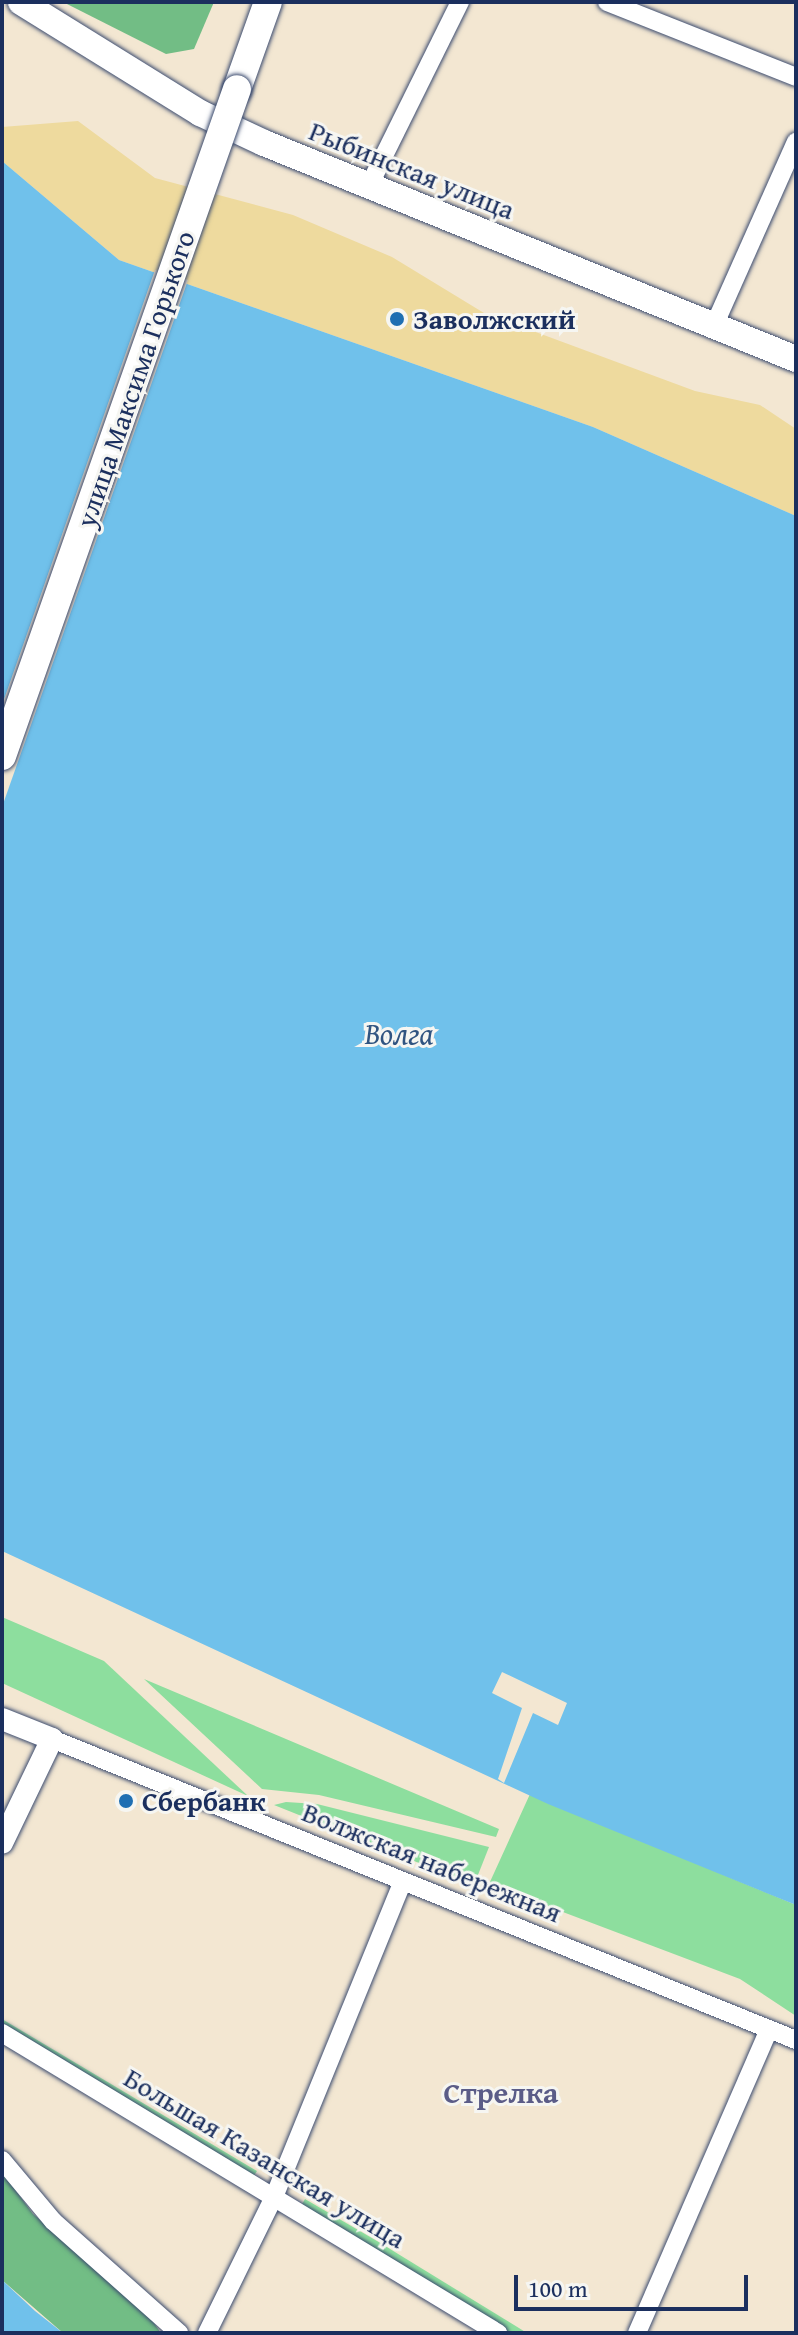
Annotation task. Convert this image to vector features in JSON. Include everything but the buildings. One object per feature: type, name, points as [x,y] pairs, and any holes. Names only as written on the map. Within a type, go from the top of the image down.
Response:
[{"type":"main road","name":"Рыбинская улица","points":[[21,2],[200,113],[368,188],[796,359]]},
{"type":"main road","name":"улица Максима Горького","points":[[2,756],[268,2]]},
{"type":"street","points":[[368,188],[460,2]]},
{"type":"street","points":[[607,2],[796,77]]},
{"type":"street","points":[[713,328],[796,142]]},
{"type":"street","name":"Волжская набережная","points":[[2,1719],[402,1884],[796,2040]]},
{"type":"street","points":[[2,1843],[52,1739]]},
{"type":"street","points":[[207,2333],[274,2197],[402,1884]]},
{"type":"street","points":[[637,2333],[769,2029]]},
{"type":"street","name":"Большая Казанская улица","points":[[2,2033],[498,2333]]},
{"type":"street","points":[[2,2160],[53,2221],[179,2333]]},
{"type":"green space","points":[[63,2],[214,2],[194,49],[166,54]]},
{"type":"green space","points":[[2,1617],[104,1661],[248,1796],[2,1683]]},
{"type":"green space","points":[[144,1679],[499,1829],[496,1837],[319,1795],[262,1789]]},
{"type":"green space","points":[[530,1794],[796,1905],[796,2016],[740,1979],[489,1884]]},
{"type":"green space","points":[[286,1802],[317,1804],[489,1847],[474,1885],[274,1805]]},
{"type":"green space","points":[[2,2019],[257,2171],[253,2177],[2,2025]]},
{"type":"green space","points":[[2,2172],[33,2214],[144,2309],[161,2333],[63,2333],[2,2280]]},
{"type":"green space","points":[[305,2199],[527,2333],[511,2333],[301,2206]]},
{"type":"sand","name":"Заволжский","points":[[78,121],[155,178],[293,215],[392,257],[484,313],[695,391],[760,405],[796,429],[796,516],[593,427],[119,260],[2,161],[2,127]]},
{"type":"water","name":"Волга","points":[[2,161],[119,260],[593,427],[796,516],[796,1905],[548,1804],[2,1551]]},
{"type":"water","points":[[2,2280],[35,2311],[63,2333],[2,2333]]},
{"type":"pier","points":[[155,270],[188,280],[2,807],[2,705]]},
{"type":"pier","points":[[502,1672],[567,1703],[558,1725],[533,1713],[504,1783],[498,1779],[522,1708],[492,1693]]},
{"type":"place","name":"Заволжский","points":[[397,319]]},
{"type":"place","name":"Сбербанк","points":[[126,1801]]},
{"type":"district","name":"Стрелка","points":[[501,2092]]}]
